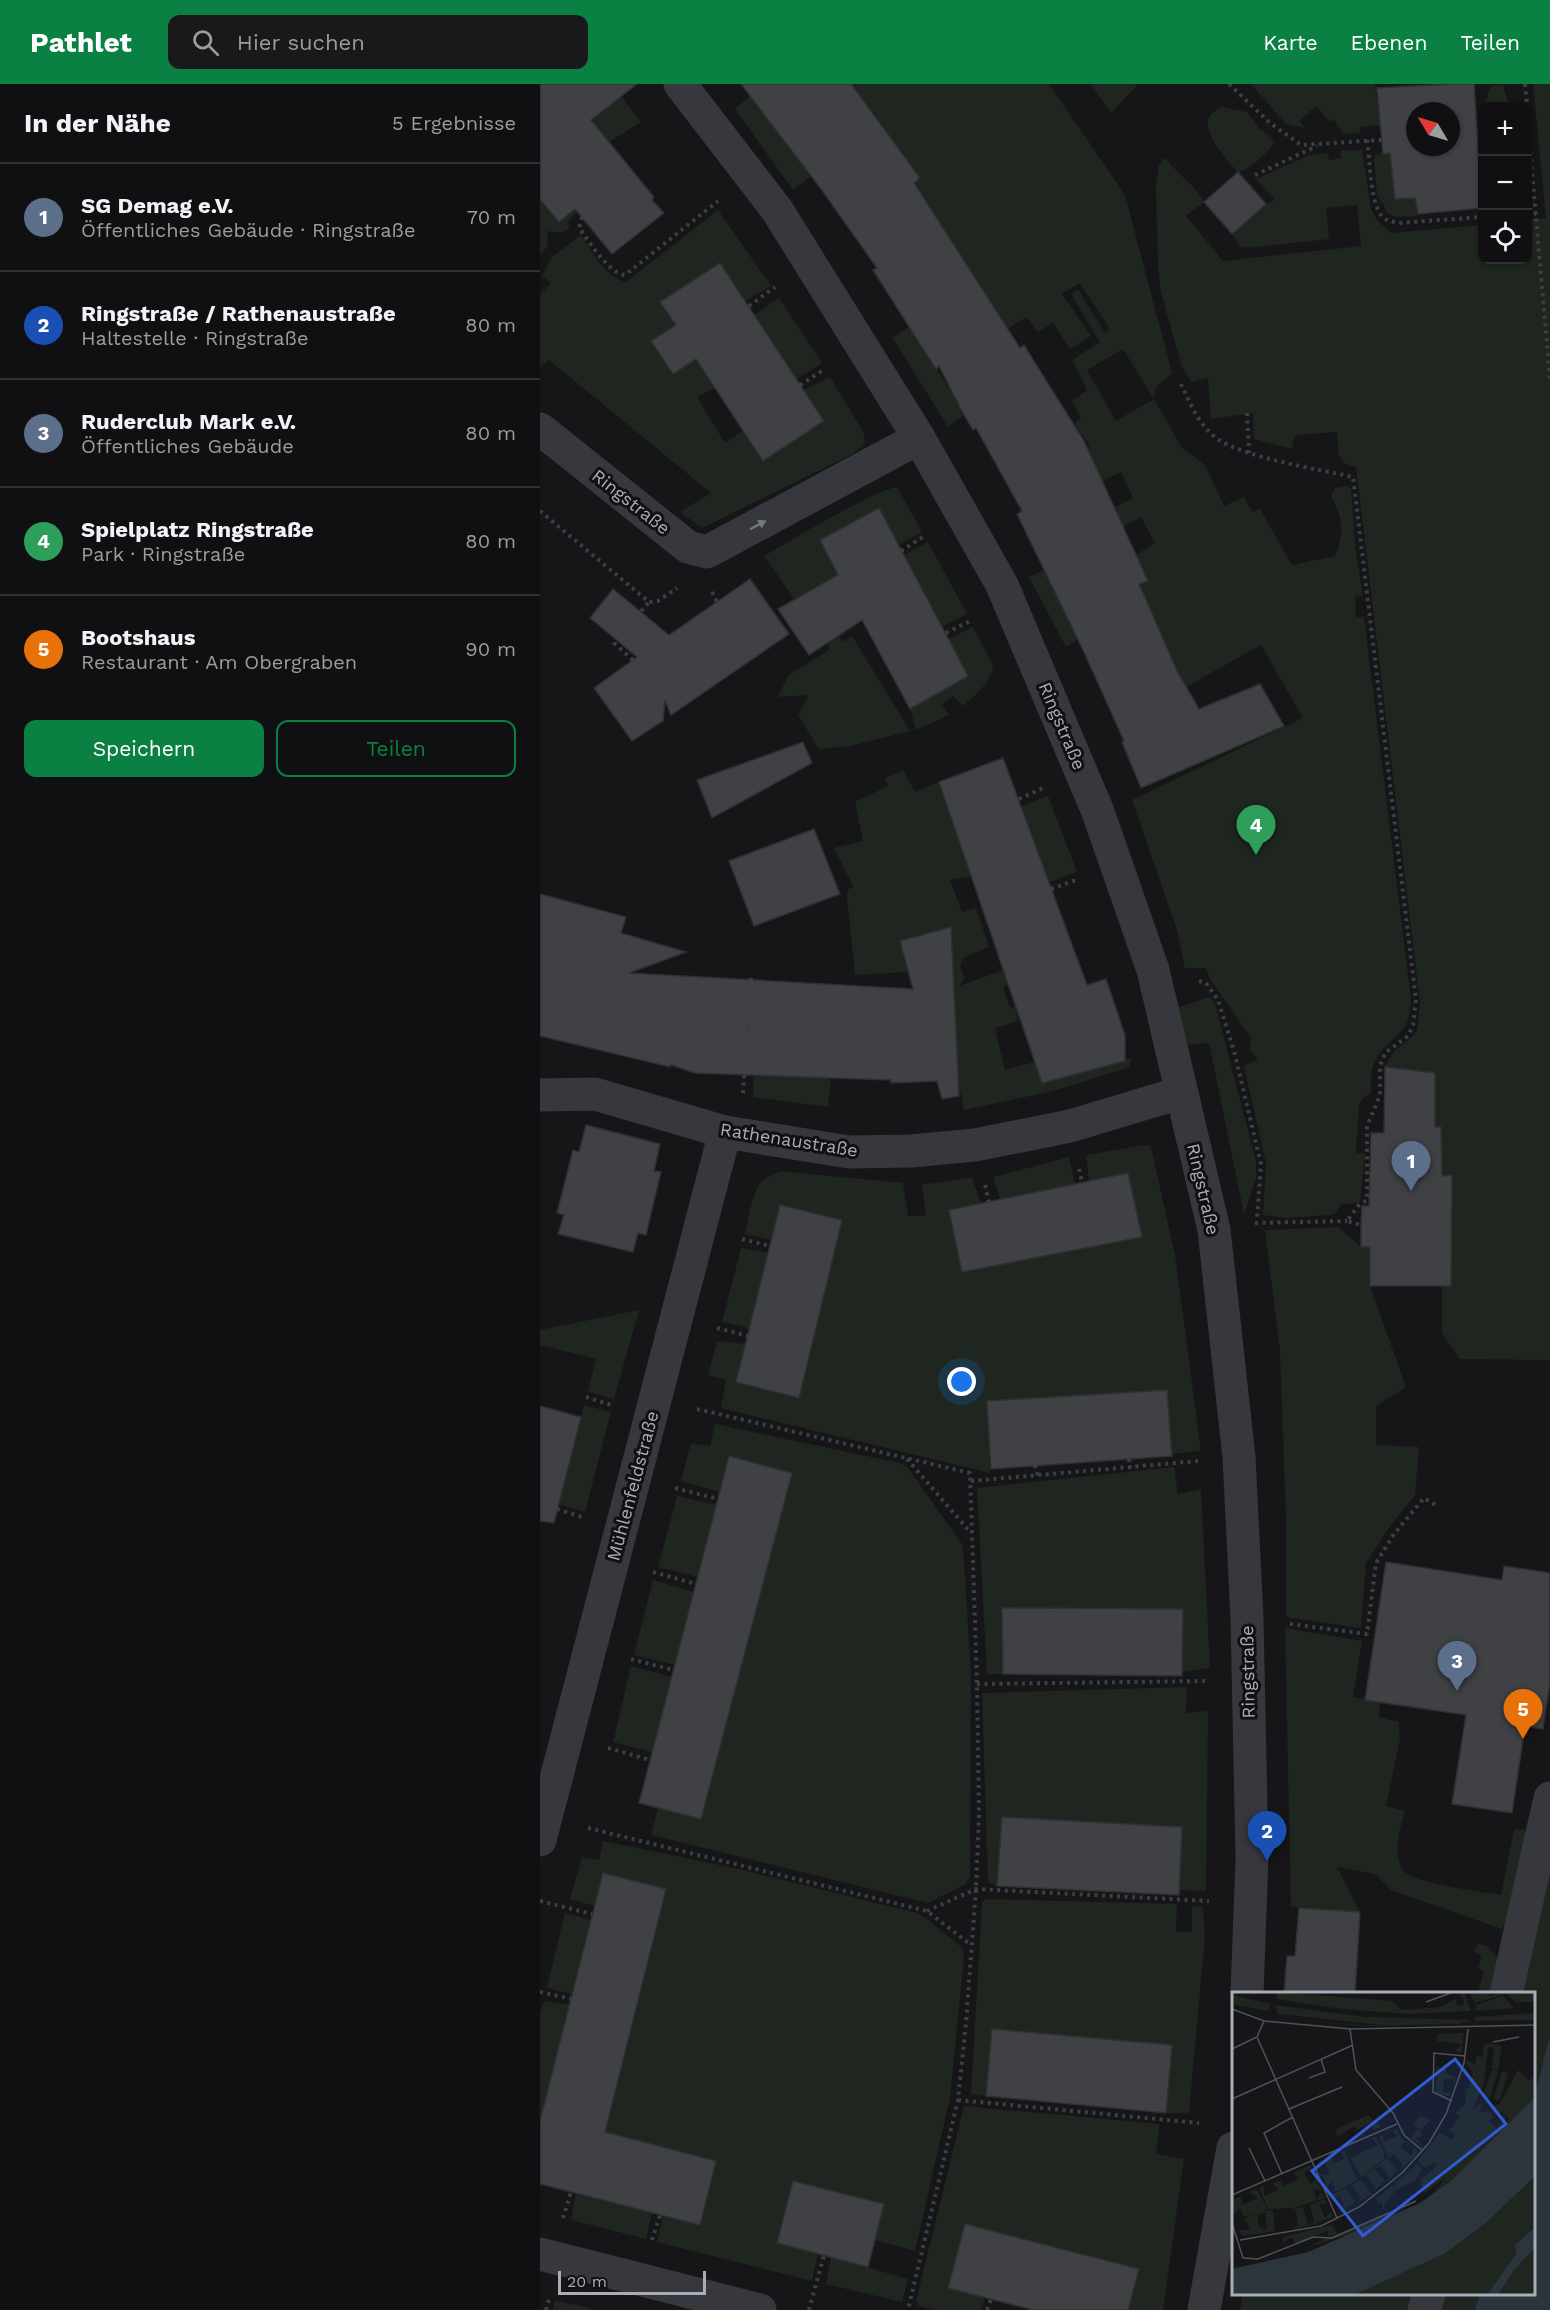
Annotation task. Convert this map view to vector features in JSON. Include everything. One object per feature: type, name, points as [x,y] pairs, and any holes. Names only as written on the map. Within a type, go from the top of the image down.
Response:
[{"type":"street","name":"Ringstraße","points":[[680,84],[777,210],[920,438],[1009,601],[1098,812],[1153,970],[1180,1093],[1214,1230],[1239,1457],[1248,1679],[1252,1858],[1247,1992]]},
{"type":"street","name":"Ringstraße","points":[[540,429],[688,547],[707,552]]},
{"type":"street","points":[[707,552],[920,438]]},
{"type":"street","name":"Rathenaustraße","points":[[540,1095],[595,1094],[733,1133],[849,1152],[911,1151],[975,1145],[1070,1126],[1180,1093]]},
{"type":"street","name":"Mühlenfeldstraße","points":[[543,1829],[655,1399],[733,1133]]},
{"type":"street","points":[[1506,1992],[1550,1798]]},
{"type":"street","points":[[1204,2310],[1232,2154]]},
{"type":"street","points":[[540,2254],[760,2310]]},
{"type":"street","points":[[1424,2310],[1429,2295]]},
{"type":"path","points":[[1229,84],[1270,123],[1301,145],[1381,140]]},
{"type":"path","points":[[1525,84],[1527,102]]},
{"type":"path","points":[[1367,140],[1376,204],[1387,221],[1398,223],[1478,217]]},
{"type":"path","points":[[1255,175],[1320,145]]},
{"type":"path","points":[[1531,156],[1550,379]]},
{"type":"path","points":[[582,217],[579,228],[611,269],[619,274],[625,274],[750,176]]},
{"type":"path","points":[[1532,214],[1536,214]]},
{"type":"path","points":[[1181,384],[1197,417],[1216,438],[1249,453],[1353,477],[1382,699],[1416,1000],[1413,1025],[1408,1036],[1386,1053],[1380,1066],[1380,1095],[1367,1126],[1367,1200],[1358,1206],[1347,1221]]},
{"type":"path","points":[[1247,413],[1249,453]]},
{"type":"path","points":[[540,511],[649,602]]},
{"type":"path","points":[[633,660],[614,643],[649,602],[658,601],[700,572],[707,552]]},
{"type":"path","points":[[1153,970],[1206,983],[1218,1000],[1231,1041],[1261,1164],[1257,1223],[1347,1221],[1361,1225]]},
{"type":"path","points":[[733,1133],[747,1029],[751,977]]},
{"type":"path","points":[[1206,983],[1210,978]]},
{"type":"path","points":[[747,1029],[761,1028]]},
{"type":"path","points":[[877,1038],[889,1037]]},
{"type":"path","points":[[655,1399],[970,1473],[979,1815],[976,1889],[958,2100],[908,2310]]},
{"type":"path","points":[[971,1481],[1239,1457]]},
{"type":"path","points":[[907,1458],[972,1534]]},
{"type":"path","points":[[1129,1459],[1130,1468]]},
{"type":"path","points":[[1035,1465],[1038,1476]]},
{"type":"path","points":[[1296,1625],[1367,1634],[1376,1563],[1394,1534],[1424,1498],[1437,1506]]},
{"type":"path","points":[[1049,1675],[1050,1683]]},
{"type":"path","points":[[1137,1676],[1137,1683]]},
{"type":"path","points":[[977,1684],[1137,1683],[1248,1679]]},
{"type":"path","points":[[543,1829],[927,1911],[971,1945]]},
{"type":"path","points":[[927,1911],[976,1889],[1043,1890],[1136,1898],[1250,1903]]},
{"type":"path","points":[[1136,1893],[1136,1898]]},
{"type":"path","points":[[540,1901],[592,1914]]},
{"type":"path","points":[[540,1992],[571,2000]]},
{"type":"path","points":[[958,2100],[1200,2123]]},
{"type":"path","points":[[1029,2106],[1030,2101]]},
{"type":"path","points":[[1121,2109],[1121,2115]]},
{"type":"path","points":[[809,2310],[824,2255]]},
{"type":"path","points":[[987,2310],[991,2299]]},
{"type":"shaded area","points":[[612,84],[641,122],[609,142],[591,120],[610,105]]},
{"type":"shaded area","points":[[841,84],[1049,84],[1125,195],[1172,373],[1155,388],[1154,399],[1182,448],[1205,465],[1224,506],[1244,497],[1252,512],[1260,509],[1292,565],[1335,556],[1341,526],[1331,496],[1335,488],[1346,486],[1351,489],[1356,553],[1363,596],[1355,597],[1356,617],[1364,617],[1411,999],[1406,1025],[1374,1062],[1371,1093],[1363,1098],[1359,1105],[1356,1153],[1365,1153],[1360,1203],[1342,1204],[1335,1214],[1287,1218],[1263,1215],[1266,1164],[1244,1066],[1258,1059],[1249,1050],[1251,1038],[1210,979],[1206,968],[1185,968],[1176,927],[1132,800],[1303,718],[1261,645],[1186,687],[1139,584],[1148,581],[1136,555],[1155,543],[1141,517],[1123,527],[1114,508],[1133,498],[1121,472],[1102,481],[1050,469],[1090,446],[1074,424],[1081,418],[1072,402],[1087,390],[1072,360],[1100,342],[1071,294],[1078,289],[1105,333],[1110,329],[1080,283],[1062,294],[1091,336],[1070,349],[1053,323],[1038,332],[1026,317],[1005,331],[1005,325],[942,227],[856,228],[920,178],[901,151],[895,156],[879,133],[885,129],[865,102]],"holes":[[[1123,349],[1154,399],[1116,421],[1087,370]]]},
{"type":"shaded area","points":[[1091,84],[1138,84],[1111,113]]},
{"type":"shaded area","points":[[1251,84],[1375,84],[1380,125],[1361,127],[1359,133],[1344,134],[1333,119],[1330,122],[1316,106],[1299,121],[1305,128],[1286,124]]},
{"type":"shaded area","points":[[1533,84],[1550,84],[1550,1360],[1460,1359],[1442,1333],[1442,1286],[1451,1285],[1452,1176],[1442,1176],[1441,1128],[1435,1127],[1435,1073],[1385,1067],[1394,1051],[1417,1030],[1420,1003],[1356,467],[1344,463],[1341,459],[1337,432],[1295,435],[1292,449],[1254,439],[1253,413],[1211,419],[1208,378],[1191,382],[1182,367],[1161,293],[1158,268],[1156,186],[1159,165],[1166,158],[1204,202],[1186,216],[1223,261],[1361,246],[1357,205],[1326,208],[1329,239],[1248,248],[1240,247],[1232,234],[1266,204],[1275,200],[1256,179],[1310,155],[1328,153],[1329,160],[1341,158],[1341,151],[1362,150],[1371,209],[1377,220],[1391,233],[1478,225],[1478,264],[1532,264],[1532,220],[1546,218]]},
{"type":"shaded area","points":[[1503,85],[1508,102],[1485,102],[1491,86]]},
{"type":"shaded area","points":[[750,96],[811,176],[793,190],[735,109]]},
{"type":"shaded area","points":[[1221,107],[1247,112],[1274,142],[1258,160],[1238,172],[1218,148],[1208,127],[1210,116]]},
{"type":"shaded area","points":[[1382,152],[1383,154],[1390,153],[1395,199],[1415,198],[1417,216],[1396,217],[1387,213],[1381,203],[1377,195],[1374,156]]},
{"type":"shaded area","points":[[540,191],[543,203],[559,222],[574,210],[577,212],[567,222],[570,227],[562,233],[548,231],[547,247],[540,255]]},
{"type":"shaded area","points":[[718,210],[771,286],[745,301],[720,263],[661,301],[676,325],[652,341],[673,374],[696,359],[715,388],[697,397],[725,443],[743,431],[764,461],[824,421],[804,390],[830,377],[863,431],[865,443],[853,454],[702,528],[680,512],[711,493],[549,360],[540,367],[540,295],[551,283],[542,276],[552,257],[581,235],[606,270],[619,280],[626,282]]},
{"type":"shaded area","points":[[779,298],[822,363],[797,379],[754,315]]},
{"type":"shaded area","points":[[909,327],[964,411],[964,415],[948,427],[893,338]]},
{"type":"shaded area","points":[[897,487],[922,532],[898,545],[879,509],[820,541],[850,598],[825,612],[842,642],[852,636],[910,731],[850,746],[819,749],[798,715],[809,695],[778,697],[788,676],[830,649],[764,556],[864,500]]},
{"type":"shaded area","points":[[928,542],[967,614],[942,627],[904,555]]},
{"type":"shaded area","points":[[1044,570],[1078,639],[1066,647],[1029,577]]},
{"type":"shaded area","points":[[973,627],[993,665],[990,677],[963,706],[953,696],[942,704],[949,715],[916,730],[910,709],[968,676],[948,639]]},
{"type":"shaded area","points":[[903,770],[915,792],[939,782],[972,876],[950,880],[962,912],[976,908],[989,947],[963,958],[960,967],[965,979],[959,986],[1036,958],[1041,975],[1003,987],[1010,1008],[1015,1007],[1018,1021],[995,1028],[1005,1070],[1034,1062],[1042,1082],[1132,1058],[1130,1067],[1053,1091],[964,1110],[958,1080],[954,984],[949,980],[929,933],[900,941],[907,972],[855,975],[847,897],[848,890],[853,886],[834,848],[863,841],[855,802],[888,786],[885,778]]},
{"type":"shaded area","points":[[1048,796],[1077,872],[1049,882],[1021,806]]},
{"type":"shaded area","points":[[1209,997],[1215,1003],[1256,1161],[1256,1178],[1244,1214],[1209,1043],[1188,1045],[1182,1037],[1177,1008]]},
{"type":"shaded area","points":[[758,1075],[823,1077],[831,1080],[828,1107],[753,1097],[753,1077]]},
{"type":"shaded area","points":[[1144,1145],[1150,1146],[1152,1151],[1175,1255],[1201,1451],[1171,1454],[1167,1390],[988,1401],[990,1473],[721,1408],[726,1380],[708,1375],[717,1341],[746,1344],[736,1382],[799,1398],[842,1220],[780,1205],[772,1240],[745,1234],[755,1192],[766,1178],[780,1171],[903,1183],[908,1216],[926,1216],[922,1185],[972,1177],[981,1204],[963,1272],[1141,1237],[1089,1181],[1086,1155]]},
{"type":"shaded area","points":[[1069,1157],[1075,1184],[1000,1200],[993,1177]]},
{"type":"shaded area","points":[[1338,1227],[1361,1247],[1370,1247],[1370,1286],[1406,1387],[1376,1406],[1376,1445],[1419,1447],[1415,1495],[1388,1529],[1366,1563],[1361,1628],[1286,1617],[1286,1520],[1280,1350],[1265,1230]]},
{"type":"shaded area","points":[[741,1248],[768,1253],[750,1328],[722,1322]]},
{"type":"shaded area","points":[[639,1310],[614,1399],[588,1392],[596,1359],[540,1345],[540,1330]]},
{"type":"shaded area","points":[[584,1405],[611,1412],[585,1512],[558,1504]]},
{"type":"shaded area","points":[[715,1424],[900,1463],[908,1468],[962,1544],[971,1678],[970,1876],[966,1884],[928,1903],[651,1835],[658,1808],[701,1819],[792,1473],[729,1456],[720,1492],[681,1481],[691,1443],[710,1446]]},
{"type":"shaded area","points":[[1174,1467],[1178,1494],[1201,1489],[1210,1668],[1182,1672],[1183,1609],[1003,1608],[1003,1674],[987,1674],[977,1488]]},
{"type":"shaded area","points":[[677,1496],[717,1505],[698,1577],[658,1567]]},
{"type":"shaded area","points":[[653,1580],[694,1592],[675,1665],[634,1655]]},
{"type":"shaded area","points":[[1285,1628],[1362,1641],[1353,1697],[1380,1702],[1379,1717],[1398,1722],[1400,1739],[1386,1806],[1405,1811],[1397,1848],[1403,1870],[1409,1875],[1433,1883],[1501,1895],[1514,1829],[1530,1830],[1506,1922],[1502,1929],[1391,1890],[1375,1874],[1337,1867],[1360,1912],[1291,1907]]},
{"type":"shaded area","points":[[631,1666],[672,1677],[652,1752],[613,1742]]},
{"type":"shaded area","points":[[1187,1687],[1186,1713],[1208,1711],[1206,1891],[1179,1890],[1002,1817],[997,1886],[988,1882],[982,1693]]},
{"type":"shaded area","points":[[603,1841],[739,1869],[917,1913],[963,1950],[950,2098],[915,2251],[875,2240],[884,2204],[794,2181],[818,2254],[812,2281],[657,2242],[663,2216],[700,2224],[716,2161],[541,2117],[540,2120],[540,2015],[544,2001],[570,2005],[665,1890],[603,1873],[595,1906],[570,1899],[582,1857],[599,1860]]},
{"type":"shaded area","points":[[1550,1867],[1550,2035],[1535,2094],[1535,1992],[1520,1992]]},
{"type":"shaded area","points":[[986,1899],[1177,1904],[1176,1932],[1192,1932],[1192,1906],[1203,1907],[1205,1936],[1189,2113],[1166,2113],[1081,2038],[992,2029],[986,2096],[971,2094],[982,1903]]},
{"type":"shaded area","points":[[565,1913],[591,1920],[572,1994],[547,1988]]},
{"type":"shaded area","points":[[1478,1944],[1487,1946],[1498,1959],[1495,1992],[1478,1992],[1484,1971],[1478,1967],[1482,1956],[1474,1951]]},
{"type":"shaded area","points":[[1550,2035],[1550,2310],[1475,2310],[1480,2295],[1535,2295],[1535,2094]]},
{"type":"shaded area","points":[[964,2106],[1160,2124],[1156,2154],[1184,2159],[1163,2310],[1128,2310],[1138,2269],[965,2224],[948,2288],[985,2297],[981,2310],[935,2310],[919,2306],[916,2301]]},
{"type":"shaded area","points":[[576,2194],[652,2213],[646,2239],[571,2220]]},
{"type":"shaded area","points":[[831,2257],[908,2279],[902,2302],[826,2284]]},
{"type":"shaded area","points":[[1243,2295],[1415,2295],[1410,2310],[1240,2310]]},
{"type":"shaded area","points":[[1441,2295],[1480,2295],[1475,2310],[1437,2310]]},
{"type":"shaded area","points":[[555,2300],[598,2310],[553,2310]]},
{"type":"building","points":[[540,84],[637,84],[591,120],[654,197],[652,200],[664,213],[612,254],[575,209],[559,222],[540,199]]},
{"type":"building","points":[[741,84],[851,84],[920,178],[914,183],[1020,348],[1024,345],[1084,441],[1148,581],[1139,584],[1178,673],[1199,709],[1260,684],[1284,726],[1141,788],[1122,742],[1124,741],[1084,652],[1017,514],[1022,511],[976,428],[973,430],[939,366],[936,369],[873,270],[877,268],[821,189]]},
{"type":"building","points":[[1474,84],[1478,146],[1478,208],[1418,214],[1415,198],[1395,199],[1390,153],[1383,154],[1377,88]]},
{"type":"building","points":[[1238,172],[1266,204],[1232,234],[1204,202]]},
{"type":"building","points":[[720,263],[824,421],[763,461],[696,359],[673,374],[651,341],[676,325],[660,302]]},
{"type":"building","points":[[879,508],[968,676],[910,709],[862,620],[809,655],[778,609],[838,575],[820,540]]},
{"type":"building","points":[[750,579],[789,634],[671,715],[665,700],[663,721],[632,741],[594,688],[637,657],[590,618],[613,589],[669,635]]},
{"type":"building","points":[[803,742],[812,763],[712,818],[697,780]]},
{"type":"building","points":[[1003,758],[1087,985],[1106,979],[1125,1035],[1125,1061],[1042,1083],[939,782]]},
{"type":"building","points":[[814,829],[840,894],[754,926],[729,861]]},
{"type":"building","points":[[540,894],[626,917],[621,933],[686,952],[629,973],[913,989],[900,941],[951,927],[959,1096],[942,1099],[937,1081],[891,1083],[891,1080],[695,1073],[671,1065],[670,1067],[540,1036]]},
{"type":"building","points":[[1385,1067],[1435,1073],[1435,1127],[1441,1127],[1442,1176],[1452,1175],[1451,1286],[1370,1286],[1370,1247],[1361,1247],[1362,1206],[1369,1206],[1371,1133],[1384,1133]]},
{"type":"building","points":[[586,1125],[660,1144],[654,1171],[661,1172],[646,1235],[638,1233],[633,1252],[558,1234],[564,1215],[557,1213],[573,1150],[579,1152]]},
{"type":"building","points":[[1128,1173],[1142,1237],[962,1272],[949,1210]]},
{"type":"building","points":[[780,1205],[842,1220],[799,1398],[736,1382]]},
{"type":"building","points":[[1167,1390],[1172,1456],[991,1469],[987,1401]]},
{"type":"building","points":[[540,1406],[581,1417],[554,1523],[540,1521]]},
{"type":"building","points":[[729,1456],[792,1473],[701,1819],[639,1803]]},
{"type":"building","points":[[1386,1562],[1502,1580],[1504,1566],[1550,1573],[1550,1682],[1543,1729],[1525,1726],[1512,1813],[1452,1804],[1466,1715],[1365,1700]]},
{"type":"building","points":[[1002,1608],[1183,1609],[1182,1676],[1003,1674]]},
{"type":"building","points":[[1002,1817],[1182,1827],[1179,1895],[997,1886]]},
{"type":"building","points":[[603,1873],[666,1889],[605,2132],[716,2161],[700,2225],[540,2184],[540,2121]]},
{"type":"building","points":[[1299,1908],[1360,1912],[1355,1992],[1284,1992],[1287,1956],[1295,1956]]},
{"type":"building","points":[[992,2029],[1172,2045],[1166,2113],[986,2096]]},
{"type":"building","points":[[793,2181],[884,2204],[868,2267],[777,2243]]},
{"type":"building","points":[[965,2224],[1139,2269],[1128,2310],[1033,2310],[948,2288]]},
{"type":"place","name":"Spielplatz Ringstraße","points":[[1256,855]]},
{"type":"place","name":"SG Demag e.V.","points":[[1411,1191]]},
{"type":"place","name":"Ruderclub Mark e.V.","points":[[1457,1691]]},
{"type":"place","name":"Bootshaus","points":[[1523,1739]]},
{"type":"place","name":"Ringstraße / Rathenaustraße","points":[[1267,1861]]}]
